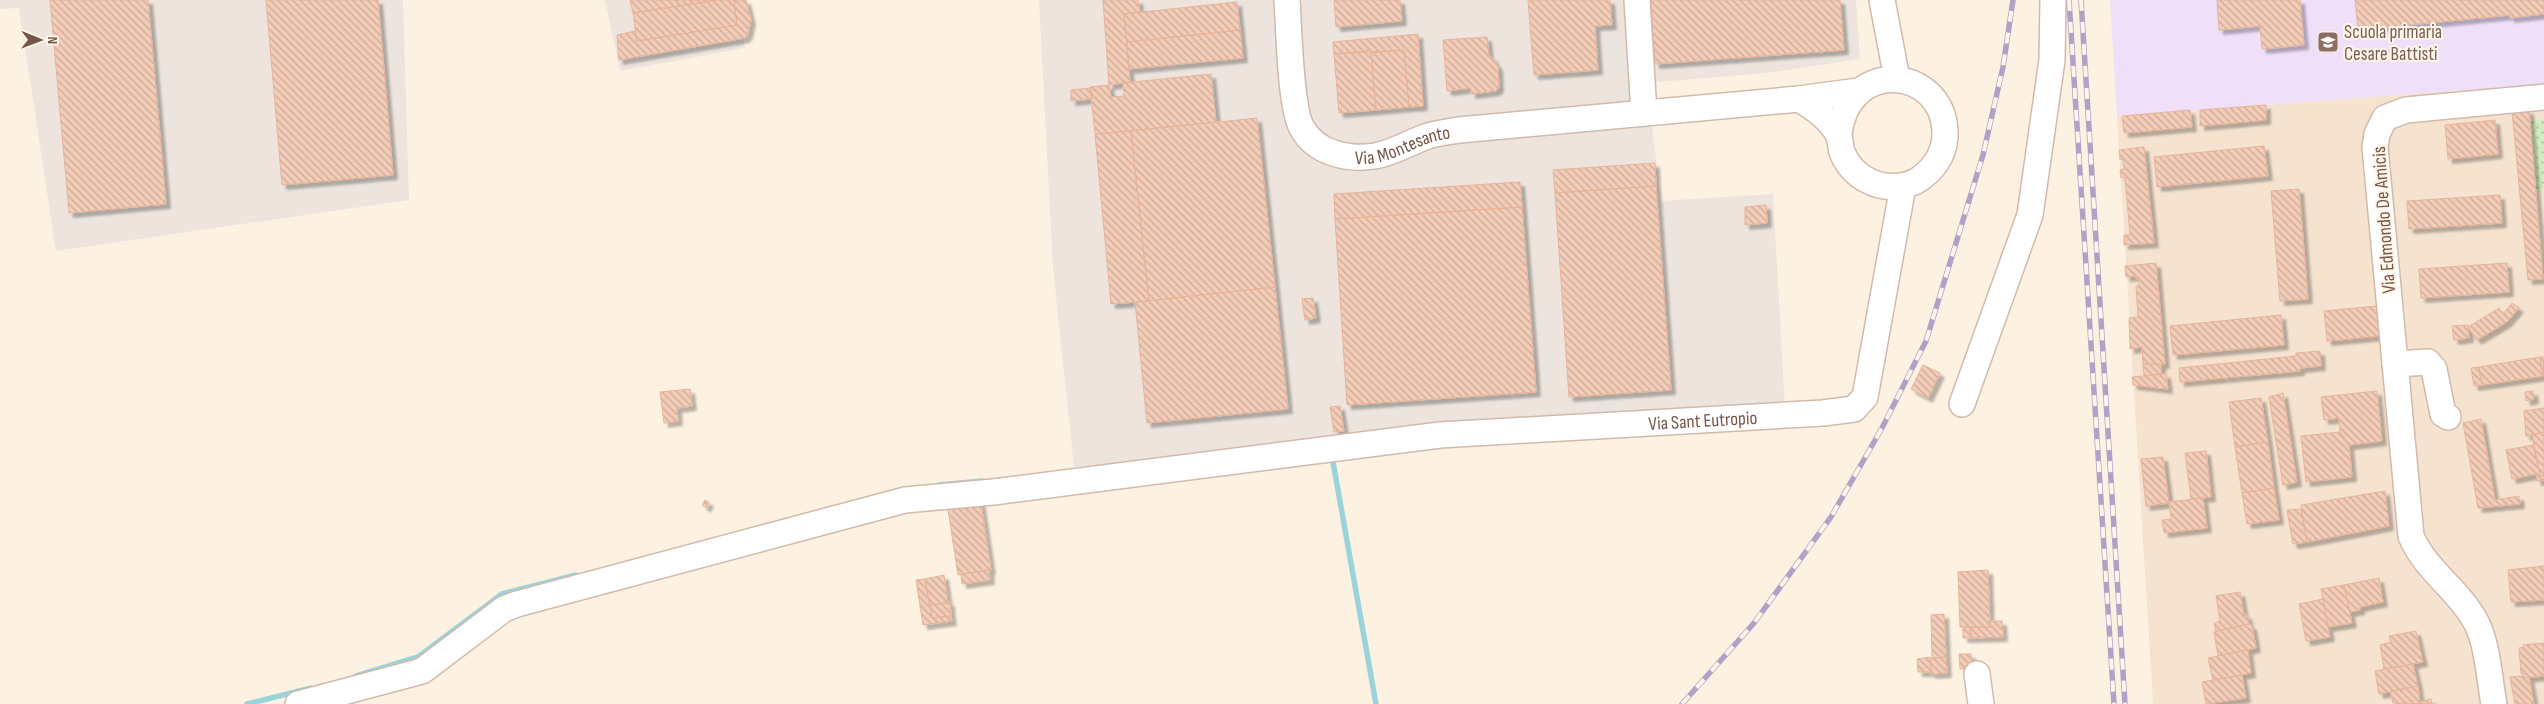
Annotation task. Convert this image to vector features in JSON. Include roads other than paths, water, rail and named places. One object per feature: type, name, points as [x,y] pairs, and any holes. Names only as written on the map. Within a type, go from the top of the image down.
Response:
[{"type":"street","name":"Via Montesanto","points":[[1287,0],[1296,109],[1302,128],[1316,144],[1333,153],[1356,159],[1378,155],[1427,136],[1458,130],[1799,99],[1858,91]]},
{"type":"street","points":[[1637,0],[1644,113]]},
{"type":"street","points":[[1882,0],[1897,79]]},
{"type":"street","points":[[1962,404],[2030,215],[2052,60],[2053,0]]},
{"type":"street","points":[[1897,79],[1914,84],[1928,93],[1939,106],[1945,122],[1946,139],[1941,155],[1925,175],[1903,186],[1884,186],[1867,180],[1852,169],[1842,153],[1839,135],[1844,111],[1858,91],[1883,80],[1897,79]]},
{"type":"street","name":"Via Edmondo De Amicis","points":[[2494,704],[2482,638],[2476,623],[2468,610],[2418,552],[2411,536],[2375,147],[2377,134],[2385,118],[2406,110],[2544,97]]},
{"type":"street","points":[[1799,99],[1814,108],[1839,135]]},
{"type":"street","name":"Via Sant Eutropio","points":[[298,704],[422,671],[504,610],[516,604],[906,500],[993,492],[1321,449],[1440,436],[1813,414],[1854,409],[1865,397],[1903,186]]},
{"type":"street","points":[[2395,364],[2428,362],[2434,370],[2443,414],[2448,417]]},
{"type":"street","points":[[1978,674],[1981,704]]},
{"type":"waterway","points":[[1333,462],[1376,704]]},
{"type":"waterway","points":[[939,485],[982,481]]},
{"type":"waterway","points":[[356,676],[418,657],[502,594],[576,575]]},
{"type":"waterway","points":[[247,704],[311,688]]},
{"type":"railway","points":[[1682,704],[1754,623],[1831,517],[1882,428],[1926,341],[1983,155],[2003,67],[2013,0]]},
{"type":"railway","points":[[2069,0],[2114,704]]},
{"type":"railway","points":[[2081,0],[2125,704]]},
{"type":"place","name":"Scuola primaria Cesare Battisti","points":[[2328,42]]}]
